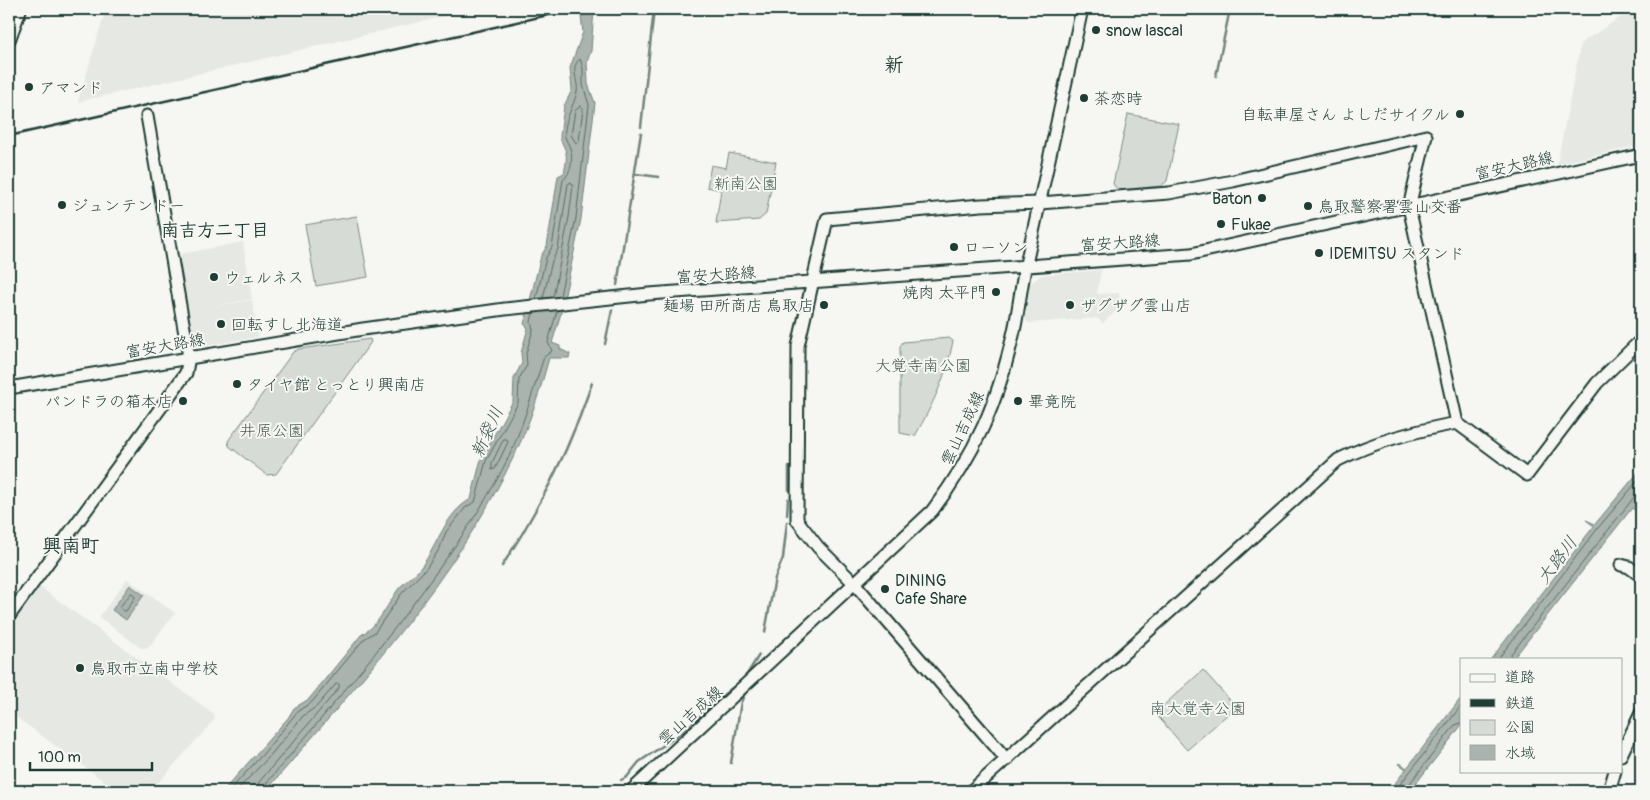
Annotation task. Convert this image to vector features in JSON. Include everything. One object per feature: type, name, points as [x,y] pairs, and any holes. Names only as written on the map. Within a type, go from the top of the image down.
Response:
[{"type":"main road","points":[[9,39],[20,9]]},
{"type":"street","name":"雲山吉成線","points":[[631,791],[932,511],[956,479],[974,450],[991,410],[1004,370],[1082,9]]},
{"type":"street","points":[[9,616],[186,373],[189,357],[146,116]]},
{"type":"street","points":[[1006,760],[855,584],[818,547],[797,520],[798,346],[828,219],[981,205],[1040,203],[1169,193],[1233,181],[1426,136],[1409,206],[1457,424],[1527,475],[1597,383],[1641,340]]},
{"type":"street","name":"富安大路線","points":[[9,388],[189,357],[505,309],[649,294],[1191,254],[1552,173],[1641,155]]},
{"type":"street","points":[[971,791],[1338,460],[1363,447],[1394,437],[1457,424]]},
{"type":"street","points":[[1621,564],[1641,576]]},
{"type":"street","points":[[1622,753],[1641,712]]},
{"type":"street","points":[[1609,791],[1615,772]]},
{"type":"shaded area","points":[[106,9],[475,9],[78,102]]},
{"type":"shaded area","points":[[1633,9],[1641,9],[1641,145],[1557,164],[1581,43]]},
{"type":"shaded area","name":"ウェルネス","points":[[243,242],[252,299],[208,307],[252,300],[258,337],[197,347],[191,343],[176,255]]},
{"type":"shaded area","name":"ザグザグ雲山店","points":[[1101,270],[1097,294],[1119,293],[1120,307],[1103,323],[1097,318],[1028,323],[1023,317],[1030,284],[1041,275]]},
{"type":"shaded area","points":[[127,579],[175,613],[148,648],[141,648],[99,617]]},
{"type":"shaded area","name":"鳥取市立南中学校","points":[[40,587],[214,714],[215,719],[151,791],[118,791],[9,712],[9,624],[35,588]]},
{"type":"green space","points":[[1128,114],[1179,124],[1167,181],[1161,186],[1118,190],[1113,184]]},
{"type":"green space","name":"新南公園","points":[[729,153],[776,162],[766,214],[759,220],[716,223],[721,190],[707,187],[711,165],[726,168]]},
{"type":"green space","points":[[357,216],[368,277],[316,286],[305,225]]},
{"type":"green space","name":"大覚寺南公園","points":[[949,338],[953,341],[947,366],[927,413],[915,436],[900,433],[900,346],[903,342]]},
{"type":"green space","name":"井原公園","points":[[370,339],[371,342],[276,474],[267,475],[229,446],[228,441],[293,352],[299,349]]},
{"type":"green space","name":"南大覚寺公園","points":[[1203,670],[1236,707],[1187,750],[1155,713]]},
{"type":"water","points":[[580,9],[594,9],[591,51],[587,61],[588,84],[595,103],[581,219],[561,313],[552,343],[560,346],[560,349],[570,354],[569,358],[549,358],[525,431],[491,500],[434,588],[402,630],[266,791],[223,791],[288,718],[294,708],[309,699],[361,635],[376,623],[398,590],[421,567],[448,521],[462,505],[471,499],[481,459],[513,401],[514,378],[522,363],[521,353],[528,328],[524,324],[541,256],[547,246],[558,176],[564,173],[566,153],[560,136],[564,106],[572,90],[570,68],[583,32]]},
{"type":"water","points":[[1641,469],[1641,497],[1634,505],[1640,511],[1639,513],[1632,508],[1514,658],[1492,658],[1594,526],[1586,520],[1595,524]]},
{"type":"water","points":[[130,585],[144,595],[126,620],[112,610]]},
{"type":"water","points":[[1460,699],[1460,727],[1410,791],[1389,791],[1406,769],[1399,764],[1407,768]]},
{"type":"waterway","points":[[641,127],[654,9]]},
{"type":"waterway","points":[[1216,76],[1230,9]]},
{"type":"waterway","points":[[617,285],[641,133]]},
{"type":"waterway","points":[[636,174],[659,177]]},
{"type":"waterway","points":[[605,344],[612,310]]},
{"type":"waterway","points":[[502,566],[529,522],[564,455],[592,383]]},
{"type":"waterway","points":[[789,467],[789,490]]},
{"type":"waterway","points":[[787,515],[788,499]]},
{"type":"waterway","points":[[765,632],[775,578],[783,558],[787,522]]},
{"type":"waterway","points":[[746,676],[759,655]]},
{"type":"waterway","points":[[621,780],[627,777],[639,762],[683,732],[718,699],[741,681]]},
{"type":"waterway","points":[[731,763],[741,702],[746,691]]},
{"type":"railway","points":[[9,136],[575,9]]},
{"type":"place","name":"snow lascal","points":[[1096,30]]},
{"type":"place","name":"アマンド","points":[[29,87]]},
{"type":"place","name":"茶恋時","points":[[1084,98]]},
{"type":"place","name":"自転車屋さん よしだサイクル","points":[[1460,114]]},
{"type":"place","name":"Baton","points":[[1262,198]]},
{"type":"place","name":"ジュンテンドー","points":[[62,205]]},
{"type":"place","name":"鳥取警察署雲山交番","points":[[1308,206]]},
{"type":"place","name":"Fukae","points":[[1221,224]]},
{"type":"place","name":"ローソン","points":[[954,247]]},
{"type":"place","name":"IDEMITSU スタンド","points":[[1319,253]]},
{"type":"place","name":"ウェルネス","points":[[214,277]]},
{"type":"place","name":"焼肉 太平門","points":[[996,292]]},
{"type":"place","name":"麺場 田所商店 鳥取店","points":[[824,305]]},
{"type":"place","name":"ザグザグ雲山店","points":[[1070,305]]},
{"type":"place","name":"回転すし北海道","points":[[221,324]]},
{"type":"place","name":"タイヤ館 とっとり興南店","points":[[237,384]]},
{"type":"place","name":"パンドラの箱本店","points":[[183,401]]},
{"type":"place","name":"畢竟院","points":[[1018,401]]},
{"type":"place","name":"DINING Cafe Share","points":[[885,589]]},
{"type":"place","name":"鳥取市立南中学校","points":[[80,668]]},
{"type":"district","name":"新","points":[[894,64]]},
{"type":"district","name":"南吉方二丁目","points":[[215,230]]},
{"type":"district","name":"興南町","points":[[71,545]]},
{"type":"water label","name":"新袋川","points":[[487,432]]},
{"type":"water label","name":"大路川","points":[[1557,560]]}]
